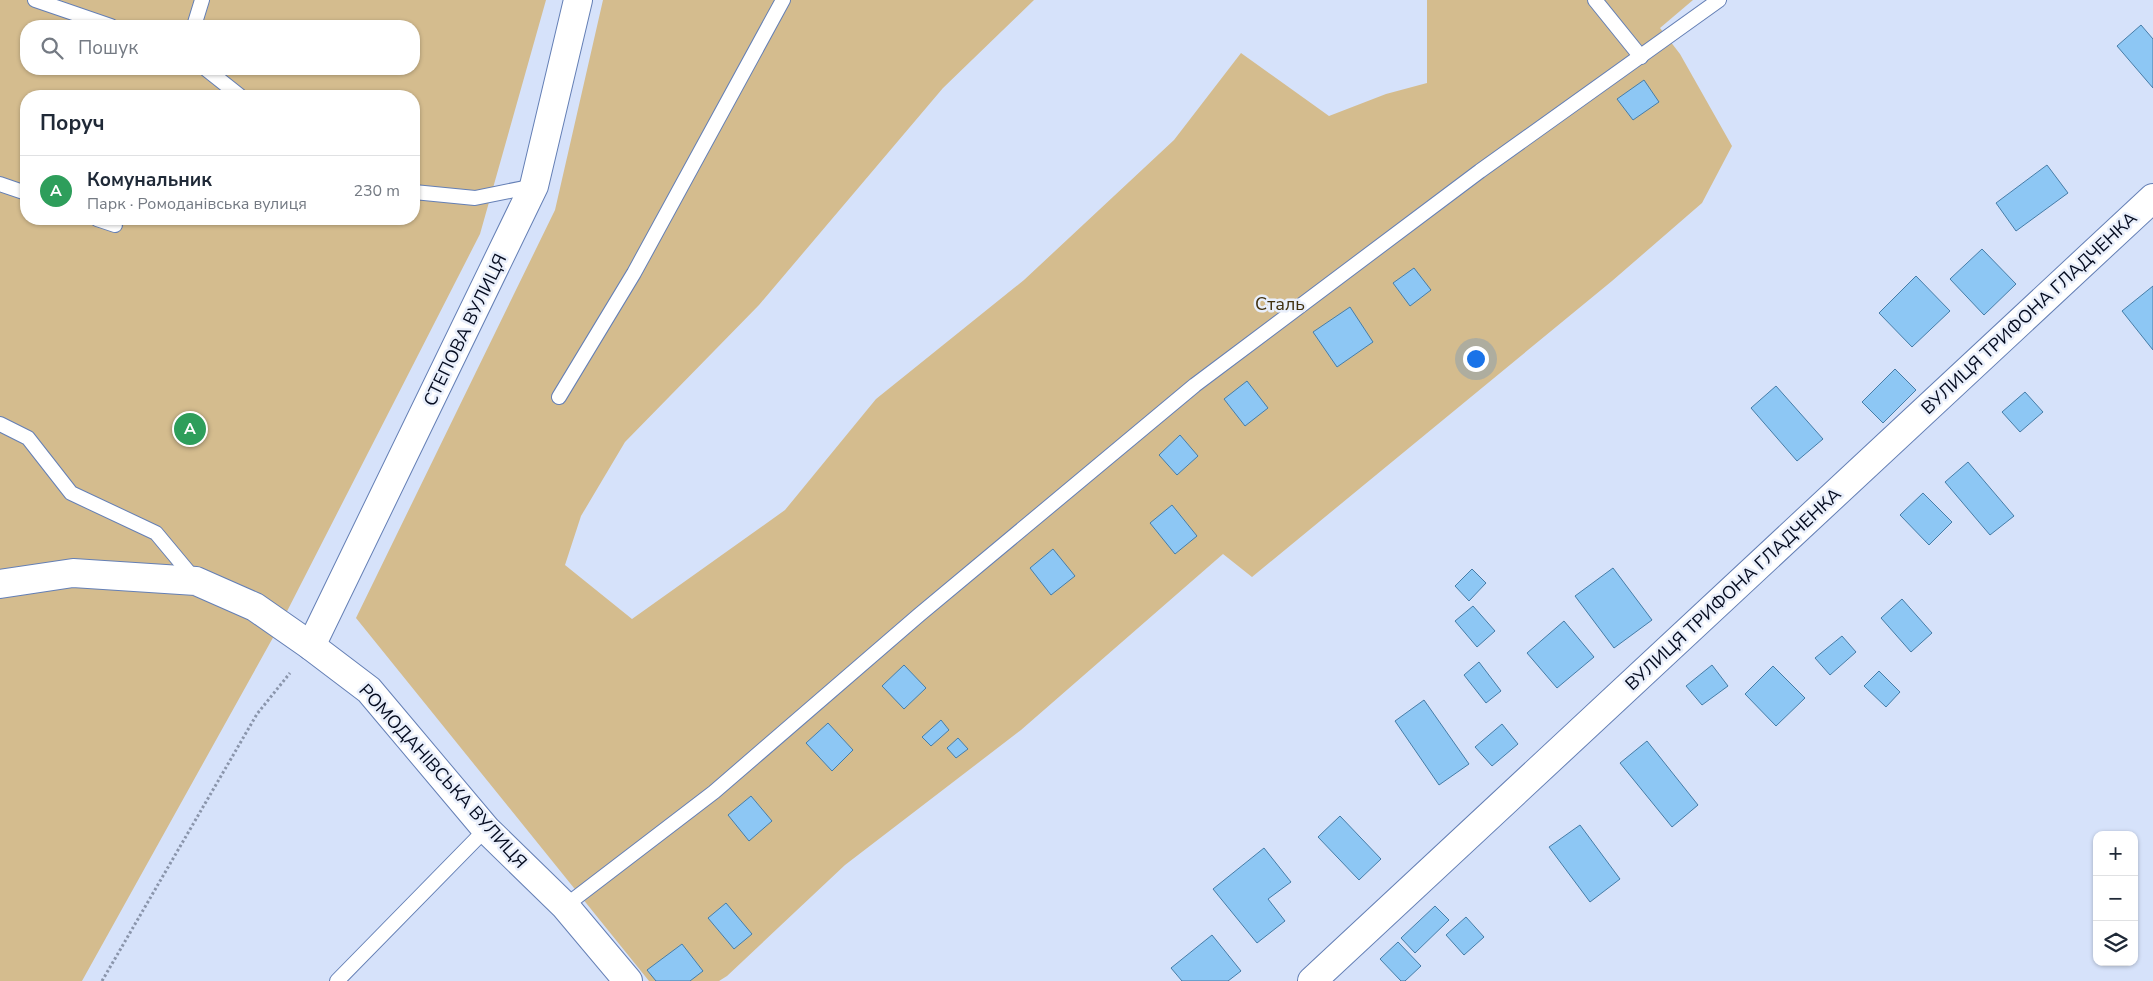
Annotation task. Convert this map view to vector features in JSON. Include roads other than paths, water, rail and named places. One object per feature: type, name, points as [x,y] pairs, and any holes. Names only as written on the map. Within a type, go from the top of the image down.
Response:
[{"type":"street","name":"СТЕПОВА ВУЛИЦЯ","points":[[312,646],[534,186],[578,0]]},
{"type":"street","name":"ВУЛИЦЯ ТРИФОНА ГЛАДЧЕНКА","points":[[1312,981],[2153,198]]},
{"type":"street","name":"РОМОДАНІВСЬКА ВУЛИЦЯ","points":[[0,584],[73,573],[196,581],[255,607],[312,646],[369,690],[486,829],[565,906],[628,981]]},
{"type":"lane","points":[[35,0],[93,20]]},
{"type":"lane","points":[[196,20],[202,0]]},
{"type":"lane","points":[[559,397],[634,273],[783,0]]},
{"type":"lane","points":[[1595,0],[1641,57]]},
{"type":"lane","points":[[565,906],[714,792],[920,615],[1195,385],[1480,171],[1719,0]]},
{"type":"lane","points":[[214,75],[232,90]]},
{"type":"lane","points":[[0,184],[20,191]]},
{"type":"lane","points":[[420,193],[475,198],[534,186]]},
{"type":"lane","points":[[0,424],[28,438],[72,493],[156,533],[196,581]]},
{"type":"lane","points":[[337,981],[486,829]]},
{"type":"place","name":"Комунальник","points":[[190,429]]},
{"type":"park label","name":"Сталь","points":[[1280,304]]}]
